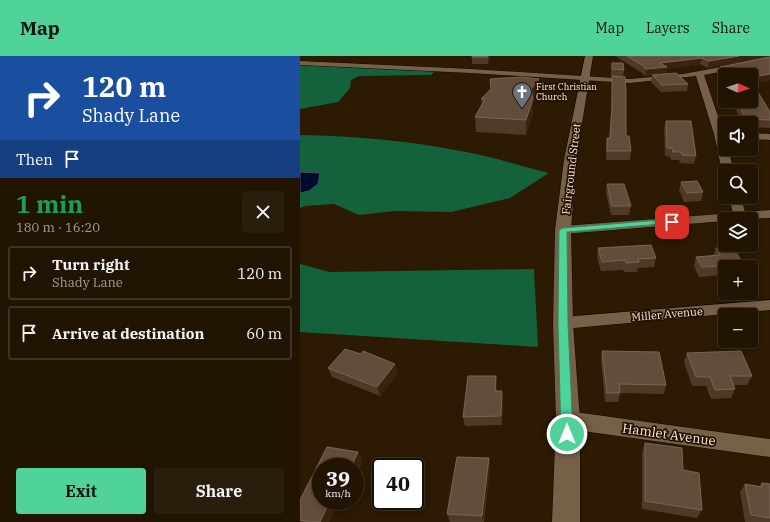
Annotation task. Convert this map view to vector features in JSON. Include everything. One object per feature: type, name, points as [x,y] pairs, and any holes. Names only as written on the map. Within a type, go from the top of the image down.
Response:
[{"type":"street","points":[[302,64],[315,56]]},
{"type":"street","name":"Fairground Street","points":[[566,522],[568,420],[563,323],[563,230],[570,160],[589,56]]},
{"type":"street","points":[[302,64],[630,81],[699,73],[770,60]]},
{"type":"street","points":[[699,73],[718,123]]},
{"type":"street","points":[[758,136],[770,137]]},
{"type":"street","points":[[758,215],[770,214]]},
{"type":"street","points":[[563,230],[718,218]]},
{"type":"street","name":"Miller Avenue","points":[[563,323],[770,305]]},
{"type":"street","name":"Hamlet Avenue","points":[[568,420],[770,448]]},
{"type":"green space","points":[[300,65],[435,71],[431,75],[359,76],[351,80],[350,88],[338,102],[300,109]]},
{"type":"green space","points":[[300,135],[363,138],[445,148],[497,159],[549,173],[510,198],[451,212],[394,211],[359,215],[334,204],[305,206],[300,208]]},
{"type":"green space","points":[[300,264],[329,272],[534,269],[538,347],[300,332]]},
{"type":"water","points":[[300,172],[320,173],[318,184],[309,191],[300,193]]},
{"type":"building","points":[[488,56],[488,57],[472,57]]},
{"type":"building","points":[[627,56],[739,56],[709,61],[702,58],[660,63],[667,67],[646,69]]},
{"type":"building","points":[[770,57],[770,74],[758,76],[758,68],[720,67]]},
{"type":"building","points":[[612,63],[623,63],[624,70],[612,69]]},
{"type":"building","points":[[676,73],[688,84],[662,85],[652,75]]},
{"type":"building","points":[[612,76],[625,77],[626,136],[629,136],[631,151],[607,151],[607,138],[610,138]]},
{"type":"building","points":[[522,77],[539,79],[531,89],[533,99],[526,120],[475,117],[485,99],[481,99],[491,89],[490,79]]},
{"type":"building","points":[[758,92],[770,112],[770,120],[758,120],[758,116],[744,116],[740,108],[758,108]]},
{"type":"building","points":[[666,121],[691,121],[696,156],[682,155],[681,152],[673,152],[672,148],[667,148]]},
{"type":"building","points":[[697,181],[703,192],[687,193],[681,182]]},
{"type":"building","points":[[607,184],[624,184],[631,206],[612,206]]},
{"type":"building","points":[[651,245],[656,258],[638,259],[639,262],[626,263],[625,260],[602,262],[598,248]]},
{"type":"building","points":[[718,252],[736,252],[741,260],[718,260],[718,266],[702,267],[696,257],[720,255]]},
{"type":"building","points":[[345,349],[361,354],[363,351],[395,364],[377,387],[328,368]]},
{"type":"building","points":[[602,351],[659,352],[666,385],[619,384],[620,393],[607,393]]},
{"type":"building","points":[[741,351],[752,376],[730,376],[735,389],[715,390],[710,377],[696,377],[687,353]]},
{"type":"building","points":[[468,376],[496,376],[495,391],[502,391],[501,416],[463,417]]},
{"type":"building","points":[[645,443],[682,448],[683,470],[699,473],[702,510],[645,501]]},
{"type":"building","points":[[327,447],[358,452],[355,458],[321,458]]},
{"type":"building","points":[[457,457],[489,458],[482,516],[447,514]]},
{"type":"building","points":[[312,476],[312,510],[326,510],[320,522],[300,520],[300,500]]},
{"type":"building","points":[[762,483],[770,484],[770,518],[751,515],[745,484],[762,487]]},
{"type":"place","name":"First Christian Church","points":[[522,109]]},
{"type":"route","points":[[567,434],[568,420],[563,323],[563,230],[672,222]]}]
